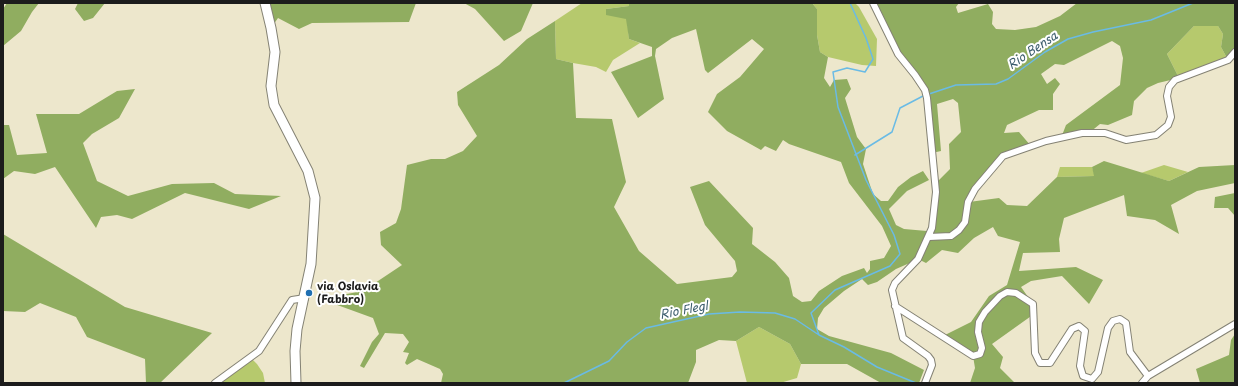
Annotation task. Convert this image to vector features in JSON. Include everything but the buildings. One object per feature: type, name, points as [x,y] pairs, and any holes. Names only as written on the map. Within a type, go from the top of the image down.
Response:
[{"type":"street","points":[[265,3],[275,52],[271,95],[276,110],[311,177],[315,198],[312,260],[295,344],[296,383]]},
{"type":"street","points":[[873,3],[898,54],[925,90],[936,192],[932,228],[918,259],[895,283],[892,290],[903,338],[928,356],[931,360],[932,365],[925,383]]},
{"type":"street","points":[[929,237],[951,236],[960,230],[965,222],[968,202],[975,188],[1003,156],[1046,141],[1082,133],[1105,134],[1126,140],[1156,135],[1168,125],[1171,117],[1167,96],[1168,86],[1175,80],[1228,60],[1235,52]]},
{"type":"street","points":[[895,306],[973,356],[980,354],[982,348],[978,332],[980,322],[985,312],[1000,296],[1007,292],[1016,293],[1034,304],[1034,353],[1040,363],[1050,363],[1072,329],[1079,326],[1085,331],[1080,366],[1083,376],[1092,379],[1098,372],[1108,328],[1113,321],[1120,319],[1126,323],[1130,352],[1148,376]]},
{"type":"street","points":[[214,383],[259,351],[292,300],[305,298]]},
{"type":"street","points":[[1142,383],[1148,376],[1235,324]]},
{"type":"green space","points":[[7,3],[39,3],[21,31],[3,46],[3,9]]},
{"type":"green space","points":[[78,3],[105,3],[93,18],[84,21],[75,9]]},
{"type":"green space","points":[[265,3],[416,3],[409,22],[312,23],[299,29],[278,18],[271,28]]},
{"type":"green space","points":[[464,3],[533,3],[521,31],[504,41],[475,9]]},
{"type":"green space","points":[[582,3],[629,3],[629,6],[606,9],[627,19],[629,39],[640,43],[613,60],[606,72],[596,67],[556,59],[555,21]]},
{"type":"green space","points":[[629,3],[812,3],[817,9],[817,35],[820,52],[828,57],[824,78],[830,87],[834,80],[847,79],[851,89],[845,98],[857,137],[866,149],[863,164],[873,194],[881,201],[888,201],[898,187],[911,177],[923,171],[929,180],[907,191],[889,209],[896,225],[904,229],[927,231],[921,250],[912,262],[896,269],[877,282],[868,285],[862,279],[844,291],[824,308],[818,318],[817,329],[829,336],[891,353],[924,370],[919,383],[881,383],[847,364],[801,364],[790,344],[759,327],[736,341],[719,340],[696,350],[696,362],[688,383],[441,383],[443,374],[440,369],[417,359],[407,365],[405,363],[409,353],[403,352],[409,342],[403,334],[385,333],[364,368],[360,366],[372,342],[379,334],[373,318],[329,302],[336,296],[363,291],[402,265],[381,245],[380,232],[396,223],[401,209],[407,165],[431,159],[445,159],[463,151],[477,136],[458,105],[457,92],[499,65],[527,39],[555,21],[556,59],[573,63],[576,118],[612,119],[626,182],[614,207],[639,251],[677,284],[732,277],[737,271],[735,261],[705,225],[690,187],[709,181],[753,228],[752,244],[775,262],[789,278],[793,296],[802,302],[811,301],[819,291],[842,276],[864,268],[867,273],[870,269],[870,261],[884,258],[891,246],[882,226],[849,183],[841,162],[789,144],[783,140],[776,151],[765,146],[761,150],[727,131],[708,112],[717,94],[740,77],[764,49],[752,39],[708,73],[705,70],[696,29],[672,38],[656,49],[655,56],[664,99],[638,118],[611,72],[652,56],[652,47],[629,39],[626,19],[606,15],[606,9],[629,6]]},
{"type":"green space","points":[[812,3],[855,3],[859,7],[877,39],[876,66],[862,65],[828,57],[820,52],[817,35],[817,9]]},
{"type":"green space","points":[[873,3],[959,3],[956,7],[958,13],[988,4],[993,12],[992,24],[996,29],[1015,30],[1036,27],[1060,16],[1077,3],[1235,3],[1235,52],[1228,60],[1221,47],[1223,34],[1218,26],[1194,26],[1167,54],[1179,78],[1158,83],[1147,88],[1134,101],[1132,115],[1108,125],[1100,124],[1089,133],[1061,138],[1066,125],[1120,85],[1123,58],[1120,46],[1112,41],[1064,65],[1055,64],[1041,74],[1047,84],[1055,78],[1060,84],[1053,94],[1053,110],[1039,110],[1007,125],[1004,133],[1019,132],[1031,146],[1003,156],[969,202],[999,198],[1007,205],[1027,206],[1057,177],[1094,176],[1092,167],[1104,161],[1169,181],[1199,167],[1235,165],[1235,183],[1197,191],[1171,205],[1179,234],[1155,220],[1127,216],[1124,195],[1064,218],[1059,239],[1060,252],[1023,253],[1019,271],[1076,267],[1103,280],[1089,304],[1062,276],[1031,281],[1021,287],[1033,304],[1034,314],[992,344],[1003,357],[1000,368],[1015,383],[970,383],[975,368],[973,356],[943,336],[971,322],[989,296],[1007,285],[1020,242],[998,236],[993,227],[974,238],[958,253],[942,250],[926,263],[918,259],[929,237],[935,184],[950,169],[949,144],[961,132],[958,103],[953,99],[937,104],[941,151],[932,153],[927,98],[898,54]]},
{"type":"green space","points":[[1194,26],[1218,26],[1223,34],[1221,47],[1228,60],[1179,78],[1167,54]]},
{"type":"green space","points":[[135,89],[119,118],[92,134],[83,143],[97,181],[128,196],[172,184],[214,183],[235,194],[281,196],[249,209],[185,193],[132,219],[117,215],[101,217],[96,228],[55,167],[35,174],[14,171],[3,179],[3,125],[9,125],[17,155],[47,153],[36,114],[79,114],[117,91]]},
{"type":"green space","points":[[1164,165],[1188,172],[1169,181],[1141,173]]},
{"type":"green space","points":[[1060,167],[1092,167],[1095,176],[1057,177]]},
{"type":"green space","points":[[1235,193],[1235,216],[1228,208],[1214,208],[1215,197]]},
{"type":"green space","points":[[3,234],[125,307],[212,333],[160,383],[146,383],[145,359],[87,337],[76,317],[40,303],[25,312],[3,311]]},
{"type":"green space","points":[[759,327],[790,344],[801,364],[797,378],[780,383],[747,383],[736,341]]},
{"type":"green space","points":[[1235,334],[1235,383],[1200,383],[1196,369],[1229,355],[1231,340]]},
{"type":"green space","points":[[250,357],[263,373],[265,383],[215,383]]},
{"type":"waterway","points":[[850,3],[866,38],[873,59],[865,72],[847,68],[833,72],[838,107],[866,180],[894,235],[900,254],[890,266],[835,290],[811,313],[819,335],[844,347],[877,367],[916,383]]},
{"type":"waterway","name":"Rio Bensa","points":[[929,94],[956,85],[996,84],[1008,79],[1045,52],[1068,39],[1093,32],[1151,20],[1193,3]]},
{"type":"waterway","name":"Rio Bensa","points":[[855,155],[892,132],[900,108],[923,96]]},
{"type":"waterway","name":"Rio Flegl","points":[[564,383],[609,361],[627,342],[646,328],[709,314],[740,312],[775,313],[795,319],[819,335]]},
{"type":"place","name":"via Oslavia (Fabbro)","points":[[309,293]]}]
